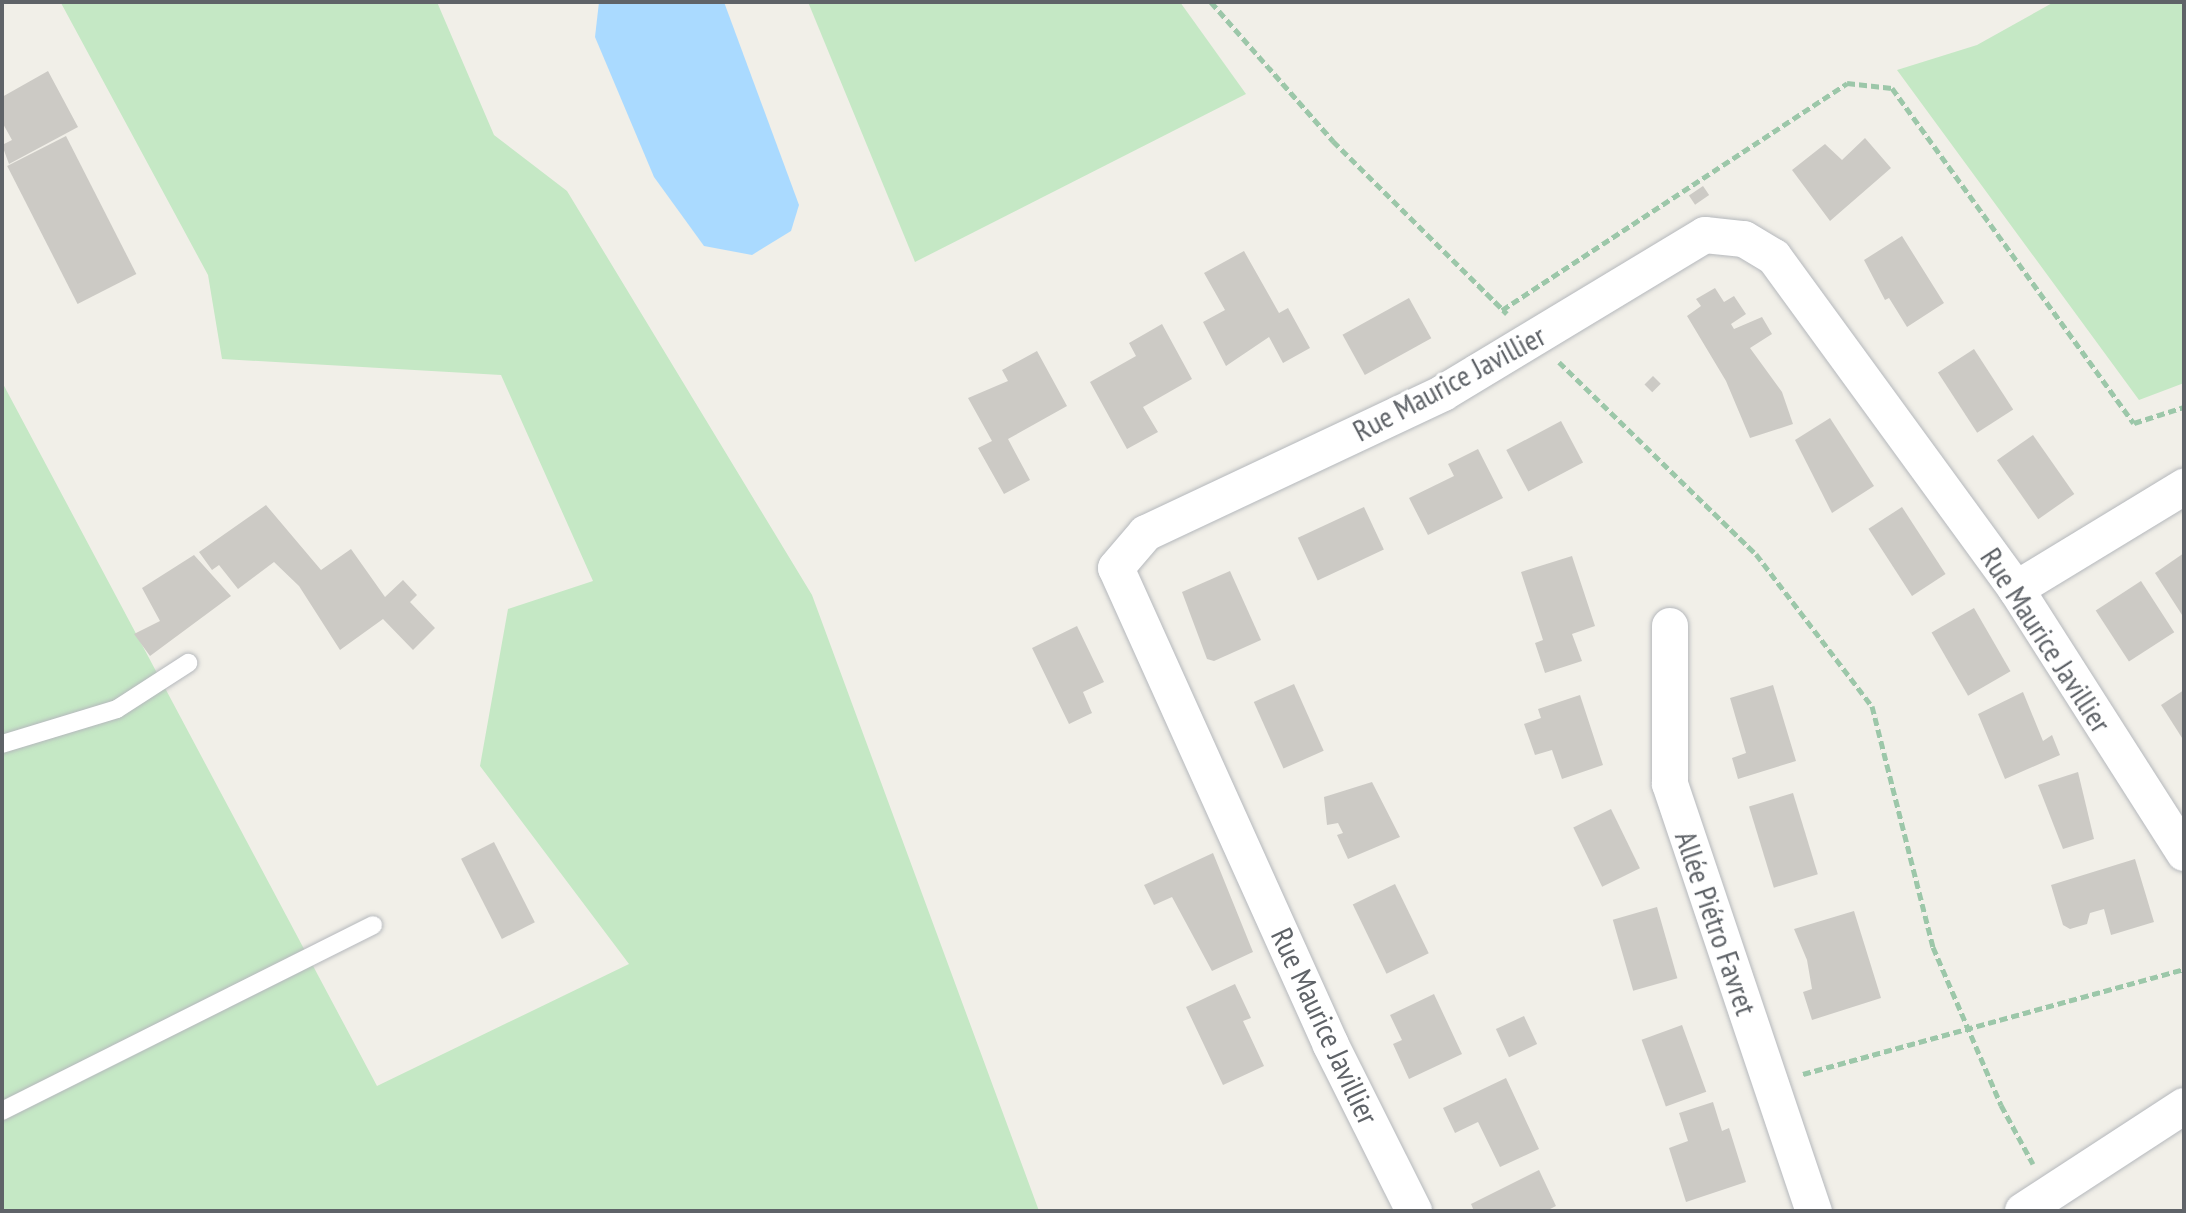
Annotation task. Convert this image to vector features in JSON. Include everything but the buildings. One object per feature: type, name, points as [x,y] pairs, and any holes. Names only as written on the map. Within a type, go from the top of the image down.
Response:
[{"type":"street","name":"Rue Maurice Javillier","points":[[1414,1211],[1331,1045],[1116,568],[1146,533],[1443,393],[1705,235],[1744,239],[1774,257],[2016,589],[2184,853]]},
{"type":"street","points":[[2016,589],[2184,487]]},
{"type":"street","name":"Allée Piétro Favret","points":[[1670,626],[1670,784],[1814,1211]]},
{"type":"street","points":[[2036,1202],[2184,1106]]},
{"type":"lane","points":[[2,744],[117,709],[188,663]]},
{"type":"lane","points":[[2,1111],[373,925]]},
{"type":"path","name":"Rue Maurice Javillier","points":[[1211,2],[1333,141],[1502,310],[1756,554],[1872,706],[1933,947],[1968,1027],[2036,1202]]},
{"type":"path","points":[[1502,310],[1847,83],[1892,88],[2134,423],[2184,407]]},
{"type":"path","points":[[1771,1083],[2184,969]]},
{"type":"green space","points":[[437,2],[494,135],[567,191],[812,595],[1039,1211],[2,1211],[2,382],[377,1086],[629,964],[480,766],[508,609],[593,581],[501,375],[222,359],[208,275],[61,3]]},
{"type":"green space","points":[[808,2],[1180,2],[1246,94],[915,262]]},
{"type":"green space","points":[[2054,2],[2184,2],[2184,383],[2139,400],[1897,70],[1977,45]]},
{"type":"water","points":[[599,2],[724,2],[799,205],[791,231],[752,255],[704,246],[654,177],[595,37]]}]
